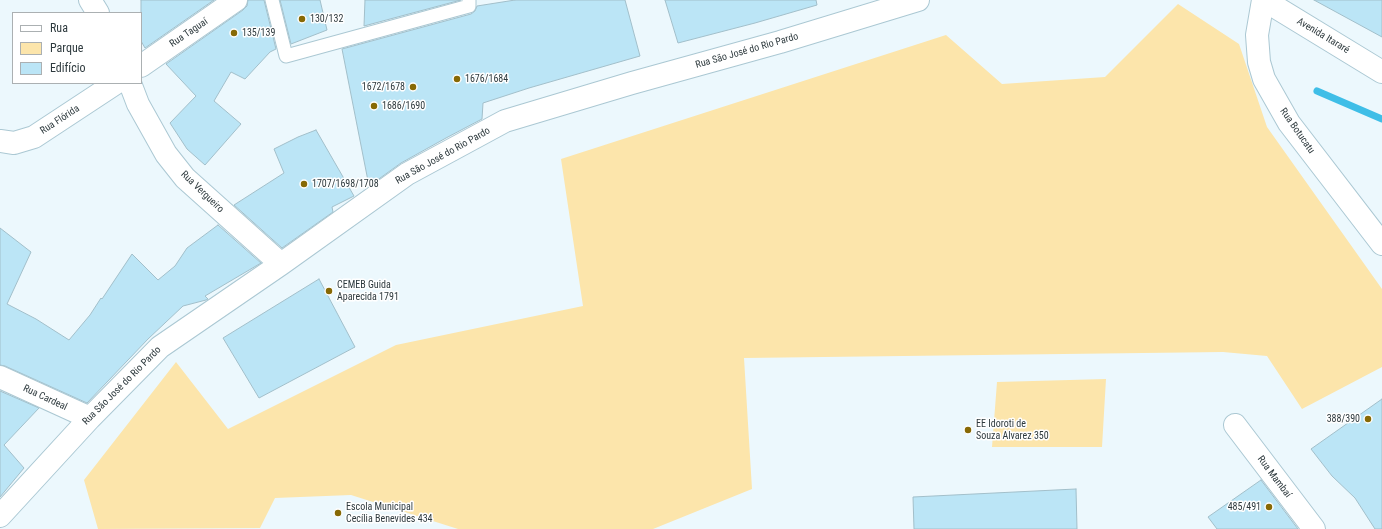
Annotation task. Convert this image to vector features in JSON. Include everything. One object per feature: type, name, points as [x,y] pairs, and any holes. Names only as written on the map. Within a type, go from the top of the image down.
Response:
[{"type":"street","points":[[90,0],[97,12]]},
{"type":"street","name":"Rua Taguaí","points":[[142,65],[236,0]]},
{"type":"street","name":"Rua São José do Rio Pardo","points":[[0,516],[90,418],[160,347],[281,264],[407,174],[505,121],[632,83],[780,42],[918,0]]},
{"type":"street","name":"Avenida Itararé","points":[[1264,0],[1382,72]]},
{"type":"street","name":"Rua Botucatu","points":[[1264,0],[1257,35],[1259,62],[1264,79],[1289,123],[1382,244]]},
{"type":"street","name":"Rua Flórida","points":[[0,141],[14,144],[34,137],[114,84]]},
{"type":"street","name":"Rua Vergueiro","points":[[130,84],[138,104],[163,148],[185,178],[281,264]]},
{"type":"street","name":"Rua Cardeal","points":[[0,377],[90,418]]},
{"type":"street","name":"Rua Mambaí","points":[[1235,425],[1314,529]]},
{"type":"lane","points":[[272,0],[286,56],[469,6],[469,0]]},
{"type":"green space","points":[[1178,4],[1239,44],[1267,127],[1382,289],[1382,367],[1302,409],[1267,356],[1223,352],[744,358],[752,489],[653,529],[458,529],[351,495],[275,498],[260,528],[98,529],[84,480],[176,362],[228,429],[396,345],[583,306],[561,159],[946,35],[1002,84],[1105,77]]},
{"type":"green space","points":[[1106,379],[1102,447],[992,447],[997,382]]},
{"type":"building","points":[[141,0],[214,0],[145,48],[142,43]]},
{"type":"building","points":[[248,0],[264,0],[276,49],[270,52],[245,79],[231,72],[214,101],[241,124],[205,165],[187,149],[170,123],[196,96],[166,64],[243,10],[247,6]]},
{"type":"building","name":"130/132","points":[[280,0],[320,0],[327,30],[291,44]]},
{"type":"building","points":[[365,0],[461,0],[364,26]]},
{"type":"building","points":[[515,0],[625,0],[640,56],[483,103],[482,119],[401,163],[369,186],[342,49],[471,14],[475,11],[477,6]]},
{"type":"building","points":[[665,0],[816,0],[817,5],[678,43]]},
{"type":"building","points":[[1314,0],[1382,0],[1382,37]]},
{"type":"building","points":[[316,130],[354,196],[332,207],[333,212],[282,248],[234,205],[284,173],[274,149]]},
{"type":"building","points":[[218,225],[261,263],[205,296],[208,299],[183,306],[148,339],[87,403],[0,365],[0,228],[31,252],[7,304],[36,319],[69,340],[90,315],[101,298],[102,299],[132,254],[158,280],[175,266],[187,248]]},
{"type":"building","points":[[319,279],[355,347],[259,398],[223,338]]},
{"type":"building","points":[[0,391],[39,408],[4,445],[24,468],[0,497]]},
{"type":"building","points":[[1382,399],[1382,529],[1375,529],[1355,498],[1332,476],[1311,449]]},
{"type":"building","points":[[1261,480],[1298,529],[1217,529],[1208,517]]},
{"type":"building","points":[[1076,489],[1077,529],[914,529],[913,497]]},
{"type":"waterway","points":[[1317,91],[1382,119]]},
{"type":"place","name":"130/132","points":[[302,19]]},
{"type":"place","name":"135/139","points":[[234,33]]},
{"type":"place","name":"1676/1684","points":[[457,79]]},
{"type":"place","name":"1672/1678","points":[[413,87]]},
{"type":"place","name":"1686/1690","points":[[374,106]]},
{"type":"place","name":"1707/1698/1708","points":[[304,184]]},
{"type":"place","name":"CEMEB Guida Aparecida 1791","points":[[329,291]]},
{"type":"place","name":"388/390","points":[[1368,419]]},
{"type":"place","name":"EE Idoroti de Souza Alvarez 350","points":[[968,430]]},
{"type":"place","name":"485/491","points":[[1269,507]]},
{"type":"place","name":"Escola Municipal Cecília Benevides 434","points":[[338,513]]}]
